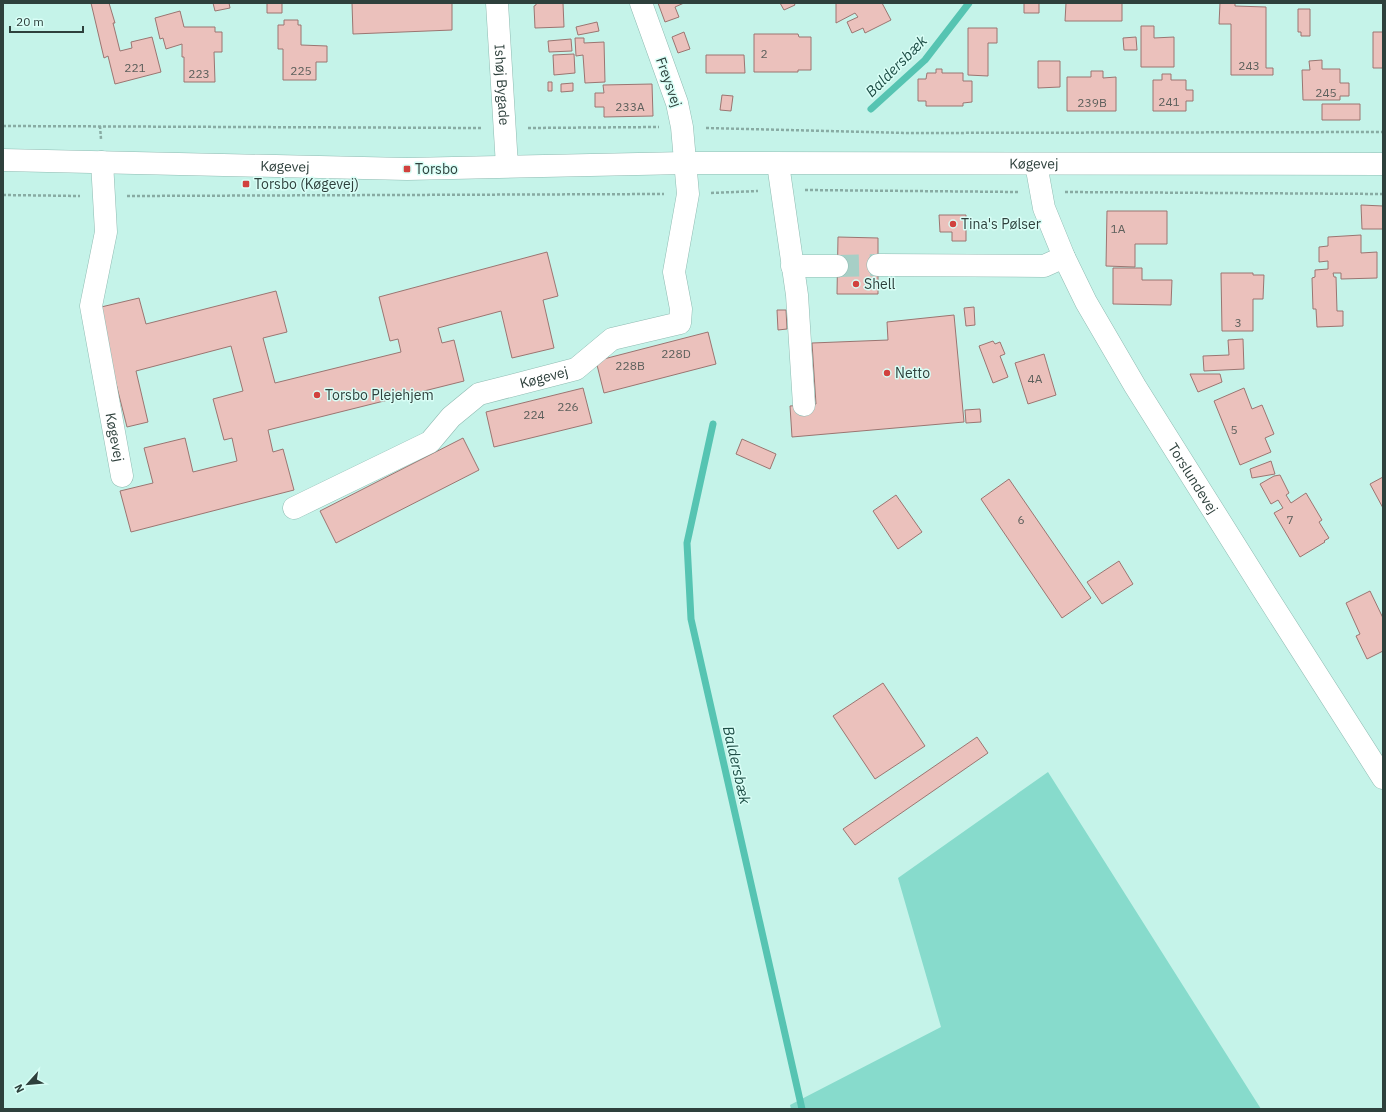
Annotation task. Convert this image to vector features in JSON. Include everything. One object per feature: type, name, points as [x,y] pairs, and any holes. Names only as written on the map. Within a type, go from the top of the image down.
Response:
[{"type":"street","name":"Ishøj Bygade","points":[[497,3],[507,166]]},
{"type":"street","name":"Freysvej","points":[[641,3],[677,102],[682,127],[685,163]]},
{"type":"street","name":"Køgevej","points":[[3,160],[407,169],[685,163],[1383,164]]},
{"type":"street","name":"Køgevej","points":[[102,162],[106,232],[91,306],[122,476]]},
{"type":"street","name":"Køgevej","points":[[294,508],[430,442],[451,417],[479,394],[576,369],[612,339],[680,323],[681,309],[674,272],[688,194],[685,163]]},
{"type":"street","points":[[778,164],[797,295],[804,405]]},
{"type":"street","name":"Torslundevej","points":[[1036,164],[1044,208],[1064,257],[1086,302],[1135,386],[1383,778]]},
{"type":"street","points":[[878,265],[1044,266],[1064,257]]},
{"type":"street","points":[[792,266],[837,266]]},
{"type":"green space","points":[[1048,772],[1261,1109],[791,1109],[790,1105],[941,1027],[898,878]]},
{"type":"building","points":[[91,3],[109,3],[115,23],[113,23],[120,51],[132,48],[131,42],[152,37],[161,72],[115,84],[108,56],[104,58]]},
{"type":"building","points":[[213,3],[229,3],[230,8],[215,11]]},
{"type":"building","points":[[267,3],[282,3],[282,13],[267,13]]},
{"type":"building","points":[[352,3],[452,3],[452,30],[353,34]]},
{"type":"building","points":[[536,3],[563,3],[564,27],[535,28],[534,6]]},
{"type":"building","points":[[658,3],[684,3],[675,7],[679,17],[665,22]]},
{"type":"building","points":[[780,3],[794,3],[795,5],[784,10]]},
{"type":"building","points":[[836,3],[882,3],[891,20],[865,33],[863,28],[852,33],[847,22],[858,17],[855,13],[836,23]]},
{"type":"building","points":[[1024,3],[1039,3],[1039,13],[1024,13]]},
{"type":"building","points":[[1066,3],[1122,3],[1122,21],[1065,21]]},
{"type":"building","points":[[1220,3],[1235,3],[1235,6],[1266,7],[1266,68],[1273,68],[1273,75],[1231,75],[1231,24],[1219,24]]},
{"type":"building","points":[[1298,9],[1310,9],[1310,36],[1301,36],[1301,32],[1298,32]]},
{"type":"building","points":[[180,11],[184,27],[215,27],[215,32],[222,32],[222,52],[214,52],[215,82],[184,82],[184,57],[182,57],[182,44],[166,49],[163,38],[160,39],[155,18]]},
{"type":"building","points":[[284,20],[298,20],[298,25],[301,25],[301,45],[327,46],[327,62],[316,62],[316,80],[283,80],[283,49],[278,49],[278,25],[284,25]]},
{"type":"building","points":[[597,22],[599,31],[578,35],[576,27]]},
{"type":"building","points":[[1141,26],[1154,26],[1154,38],[1174,37],[1174,67],[1141,67]]},
{"type":"building","points":[[968,28],[997,28],[997,43],[988,43],[988,76],[968,75]]},
{"type":"building","points":[[684,32],[690,49],[678,53],[672,37]]},
{"type":"building","points":[[1373,32],[1383,32],[1383,68],[1373,68]]},
{"type":"building","points":[[754,34],[798,34],[799,37],[811,37],[811,70],[798,70],[798,72],[754,72]]},
{"type":"building","points":[[1136,37],[1137,50],[1124,50],[1123,38]]},
{"type":"building","points":[[575,38],[584,38],[584,43],[604,42],[605,82],[585,83],[583,55],[576,56]]},
{"type":"building","points":[[571,39],[572,51],[549,52],[548,41]]},
{"type":"building","points":[[574,54],[575,73],[554,75],[553,55]]},
{"type":"building","points":[[706,55],[744,55],[745,73],[706,73]]},
{"type":"building","points":[[1322,60],[1322,69],[1340,69],[1340,83],[1349,83],[1349,96],[1340,96],[1340,100],[1303,100],[1302,70],[1310,70],[1309,61]]},
{"type":"building","points":[[1038,61],[1060,61],[1060,87],[1038,88]]},
{"type":"building","points":[[936,69],[942,69],[942,73],[963,73],[963,81],[972,81],[972,102],[963,103],[963,106],[926,106],[926,101],[918,101],[918,79],[926,79],[927,73],[936,73]]},
{"type":"building","points":[[1091,71],[1103,71],[1103,78],[1116,77],[1116,111],[1067,111],[1067,77],[1091,77]]},
{"type":"building","points":[[1162,74],[1171,74],[1171,80],[1186,80],[1186,90],[1193,90],[1193,101],[1186,101],[1186,111],[1153,111],[1153,80],[1162,80]]},
{"type":"building","points":[[548,82],[552,82],[552,91],[548,91]]},
{"type":"building","points":[[573,83],[573,91],[561,92],[561,84]]},
{"type":"building","points":[[652,84],[653,116],[604,117],[604,107],[595,107],[595,93],[604,93],[603,85]]},
{"type":"building","points":[[722,95],[733,96],[731,111],[720,110]]},
{"type":"building","points":[[1322,104],[1360,104],[1360,120],[1322,120]]},
{"type":"building","points":[[1361,205],[1383,206],[1383,229],[1362,229]]},
{"type":"building","points":[[1107,211],[1167,211],[1167,244],[1135,244],[1135,267],[1106,266]]},
{"type":"building","name":"Tina's Pølser","points":[[939,215],[966,215],[966,241],[952,241],[952,232],[940,232]]},
{"type":"building","points":[[1361,235],[1361,253],[1377,252],[1377,278],[1341,279],[1341,273],[1333,273],[1334,277],[1336,277],[1337,311],[1343,311],[1343,326],[1317,327],[1316,309],[1313,309],[1312,278],[1315,277],[1315,270],[1328,269],[1328,261],[1319,262],[1319,247],[1328,246],[1328,237]]},
{"type":"building","points":[[838,237],[878,238],[878,294],[837,294]]},
{"type":"building","name":"Torsbo Plejehjem","points":[[547,252],[558,296],[543,300],[554,348],[512,358],[501,311],[438,328],[442,343],[454,340],[464,381],[268,430],[273,452],[283,449],[294,490],[131,532],[120,491],[153,483],[144,448],[185,438],[193,472],[237,461],[232,438],[224,440],[213,399],[243,391],[231,346],[136,371],[148,422],[127,427],[97,308],[139,298],[146,324],[276,291],[287,332],[263,338],[275,383],[401,352],[398,339],[390,341],[379,297]]},
{"type":"building","points":[[1113,268],[1142,268],[1142,280],[1172,280],[1171,305],[1113,304]]},
{"type":"building","points":[[1221,273],[1253,273],[1253,275],[1264,275],[1263,299],[1253,299],[1253,331],[1222,331]]},
{"type":"building","points":[[974,307],[975,325],[966,326],[964,308]]},
{"type":"building","points":[[777,310],[786,310],[787,329],[778,330]]},
{"type":"building","name":"Netto","points":[[954,315],[964,422],[792,437],[790,406],[816,404],[812,343],[888,340],[887,322]]},
{"type":"building","points":[[708,332],[716,364],[604,393],[596,361]]},
{"type":"building","points":[[1243,339],[1244,369],[1204,371],[1203,356],[1229,355],[1228,340]]},
{"type":"building","points":[[993,341],[995,344],[1000,342],[1005,354],[1000,356],[1008,377],[993,383],[979,346]]},
{"type":"building","points":[[1044,354],[1056,395],[1028,404],[1015,363]]},
{"type":"building","points":[[1190,374],[1220,374],[1222,382],[1198,392]]},
{"type":"building","points":[[583,388],[592,423],[494,447],[486,412]]},
{"type":"building","points":[[1244,388],[1252,409],[1262,405],[1274,434],[1265,438],[1271,452],[1240,465],[1214,401]]},
{"type":"building","points":[[980,409],[981,422],[966,423],[965,410]]},
{"type":"building","points":[[463,438],[479,470],[336,543],[320,511]]},
{"type":"building","points":[[742,439],[776,454],[770,469],[736,454]]},
{"type":"building","points":[[1271,461],[1275,474],[1252,478],[1250,469]]},
{"type":"building","points":[[1280,475],[1289,493],[1286,495],[1291,503],[1306,493],[1322,520],[1319,522],[1329,538],[1300,557],[1274,513],[1283,508],[1278,500],[1271,504],[1260,484],[1274,476]]},
{"type":"building","points":[[1383,477],[1383,508],[1370,484]]},
{"type":"building","points":[[1009,479],[1091,598],[1062,618],[981,499]]},
{"type":"building","points":[[896,495],[922,532],[898,549],[873,511]]},
{"type":"building","points":[[1119,561],[1133,584],[1102,604],[1087,582]]},
{"type":"building","points":[[1370,591],[1383,618],[1383,651],[1367,659],[1356,636],[1360,634],[1346,603]]},
{"type":"building","points":[[883,683],[925,746],[875,779],[833,716]]},
{"type":"building","points":[[977,737],[988,753],[855,845],[843,829]]},
{"type":"waterway","name":"Baldersbæk","points":[[871,109],[925,60],[969,3]]},
{"type":"waterway","name":"Baldersbæk","points":[[713,424],[687,543],[691,619],[802,1109]]},
{"type":"tunnel","points":[[837,266],[878,265]]},
{"type":"place","name":"Torsbo","points":[[407,169]]},
{"type":"place","name":"Torsbo (Køgevej)","points":[[246,184]]},
{"type":"place","name":"Tina's Pølser","points":[[953,224]]},
{"type":"place","name":"Shell","points":[[856,284]]},
{"type":"place","name":"Netto","points":[[887,373]]},
{"type":"place","name":"Torsbo Plejehjem","points":[[317,395]]}]
